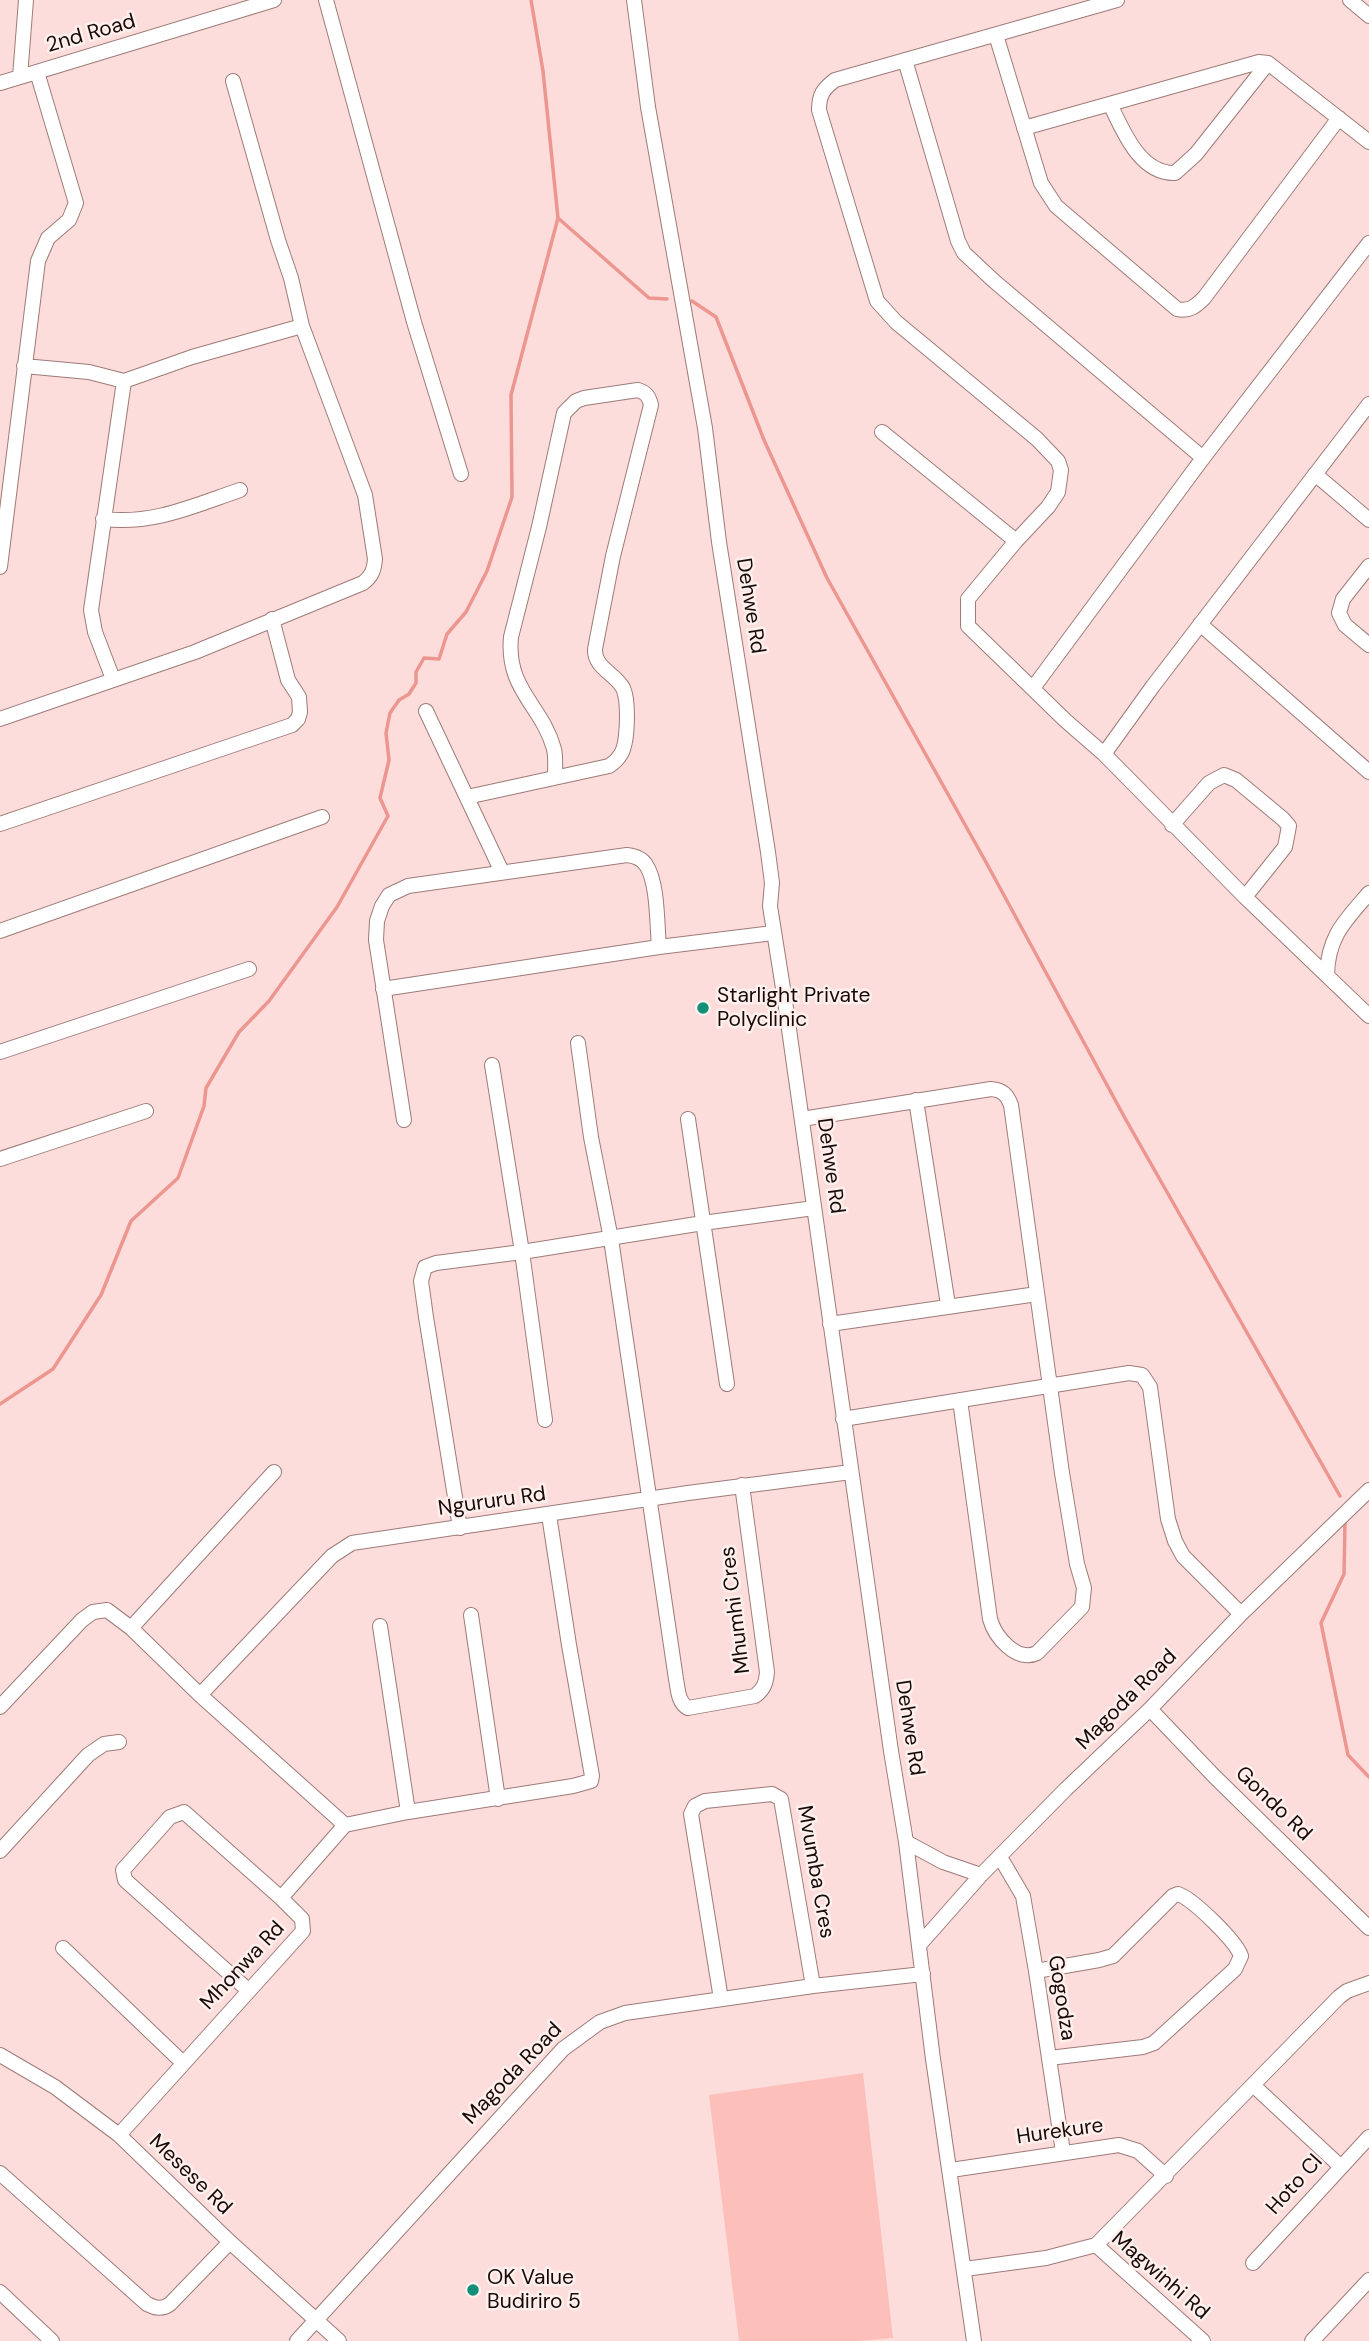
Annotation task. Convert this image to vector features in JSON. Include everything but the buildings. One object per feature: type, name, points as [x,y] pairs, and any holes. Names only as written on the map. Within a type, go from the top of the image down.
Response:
[{"type":"street","points":[[20,77],[26,0]]},
{"type":"street","name":"2nd Road","points":[[0,83],[274,0]]},
{"type":"street","points":[[326,0],[414,322],[461,474]]},
{"type":"street","name":"Dehwe Rd","points":[[634,0],[648,107],[705,428],[719,542],[768,852],[773,933],[906,1842],[933,2059],[974,2341]]},
{"type":"street","points":[[1117,0],[835,80],[825,87],[819,98],[819,110],[877,301],[885,312],[1037,439],[1058,461],[1061,470],[1058,492],[1048,507],[968,599],[967,620],[974,634],[1104,754],[1172,825],[1369,1016]]},
{"type":"street","points":[[1350,0],[1369,16]]},
{"type":"street","points":[[996,35],[1041,183],[1056,206],[1165,300],[1184,311],[1191,309],[1204,298],[1339,118]]},
{"type":"street","points":[[905,60],[960,247],[995,281],[1203,458]]},
{"type":"street","points":[[1024,128],[1251,63],[1268,62],[1369,142]]},
{"type":"street","points":[[1110,104],[1131,145],[1143,158],[1165,173],[1175,173],[1196,154],[1268,62]]},
{"type":"street","points":[[0,567],[41,249],[48,238],[69,220],[76,203],[37,72]]},
{"type":"street","points":[[0,719],[195,652],[363,583],[370,578],[374,569],[375,559],[365,495],[302,326],[292,278],[278,240],[233,81]]},
{"type":"street","points":[[1033,688],[1203,458],[1369,243]]},
{"type":"street","points":[[24,366],[89,372],[124,382],[191,357],[302,326]]},
{"type":"street","points":[[113,679],[91,621],[90,610],[124,382]]},
{"type":"street","points":[[467,797],[609,766],[620,756],[625,742],[624,689],[596,659],[595,649],[613,556],[651,405],[645,392],[638,390],[584,398],[576,401],[564,414],[511,637],[510,651],[514,673],[553,747],[555,776]]},
{"type":"street","points":[[1104,754],[1369,404]]},
{"type":"street","points":[[882,432],[1016,541]]},
{"type":"street","points":[[1315,474],[1369,520]]},
{"type":"street","points":[[103,519],[129,522],[148,519],[240,490]]},
{"type":"street","points":[[1369,566],[1343,600],[1339,613],[1345,625],[1369,645]]},
{"type":"street","points":[[0,824],[292,725],[300,712],[299,697],[288,680],[272,619]]},
{"type":"street","points":[[1200,624],[1369,772]]},
{"type":"street","points":[[426,711],[502,872]]},
{"type":"street","points":[[1172,825],[1209,783],[1224,775],[1236,780],[1283,819],[1289,826],[1285,847],[1245,897]]},
{"type":"street","points":[[0,931],[322,817]]},
{"type":"street","points":[[404,1120],[376,940],[377,921],[389,895],[408,886],[635,856],[648,866],[652,879],[659,947]]},
{"type":"street","points":[[1326,975],[1332,941],[1369,893]]},
{"type":"street","points":[[383,989],[659,947],[773,933]]},
{"type":"street","points":[[0,1052],[248,969]]},
{"type":"street","points":[[578,1043],[591,1137],[611,1239],[649,1500]]},
{"type":"street","points":[[492,1065],[523,1252],[545,1420]]},
{"type":"street","points":[[802,1119],[991,1089],[1003,1092],[1008,1097],[1049,1387],[1077,1564],[1084,1588],[1082,1607],[1030,1657],[1015,1652],[992,1628],[960,1400]]},
{"type":"street","points":[[916,1100],[948,1305]]},
{"type":"street","points":[[0,1159],[146,1111]]},
{"type":"street","points":[[688,1119],[727,1384]]},
{"type":"street","points":[[460,1528],[426,1317],[422,1273],[425,1268],[436,1263],[814,1208]]},
{"type":"street","points":[[830,1324],[1037,1294]]},
{"type":"street","points":[[843,1419],[1137,1373],[1150,1387],[1168,1519],[1175,1541],[1183,1556],[1241,1614]]},
{"type":"street","points":[[131,1628],[274,1472]]},
{"type":"street","name":"Ngururu Rd","points":[[200,1695],[332,1556],[342,1548],[359,1542],[742,1485],[851,1472]]},
{"type":"street","name":"Mhumhi Cres","points":[[649,1500],[676,1679],[683,1706],[688,1708],[755,1696],[766,1683],[767,1672],[742,1485]]},
{"type":"street","name":"Magoda Road","points":[[920,1944],[981,1875],[1150,1709],[1241,1614],[1369,1490]]},
{"type":"street","points":[[0,1707],[90,1614],[107,1610],[131,1628],[200,1695],[345,1825],[408,1812],[586,1784],[591,1781],[592,1776],[549,1515]]},
{"type":"street","points":[[471,1615],[498,1799]]},
{"type":"street","points":[[380,1626],[408,1812]]},
{"type":"street","name":"Gondo Rd","points":[[1150,1709],[1214,1776],[1369,1928]]},
{"type":"street","points":[[0,1852],[88,1755],[104,1744],[120,1742]]},
{"type":"street","name":"Mvumba Cres","points":[[720,1999],[691,1814],[695,1806],[705,1801],[772,1794],[781,1799],[813,1986]]},
{"type":"street","points":[[249,1991],[125,1880],[123,1870],[170,1816],[184,1812],[281,1898]]},
{"type":"street","name":"Mhonwa Rd","points":[[119,2135],[303,1931],[302,1919],[281,1898],[345,1825]]},
{"type":"street","points":[[906,1842],[943,1862],[981,1875]]},
{"type":"street","name":"Gogodza","points":[[1000,1857],[1023,1896],[1063,2152]]},
{"type":"street","points":[[1036,1970],[1099,1960],[1113,1955],[1178,1894],[1190,1900],[1235,1944],[1241,1956],[1235,1969],[1154,2043],[1143,2047],[1049,2058]]},
{"type":"street","points":[[64,1948],[183,2062]]},
{"type":"street","name":"Magoda Road","points":[[298,2341],[563,2049],[584,2032],[610,2017],[625,2013],[813,1986],[923,1974]]},
{"type":"street","points":[[1096,2245],[1339,1997],[1369,1983]]},
{"type":"street","name":"Mesese Rd","points":[[0,2055],[55,2087],[119,2135],[230,2242],[339,2341]]},
{"type":"street","points":[[1253,2085],[1340,2166]]},
{"type":"street","name":"Hoto Cl","points":[[1253,2263],[1369,2137]]},
{"type":"street","name":"Hurekure","points":[[951,2170],[1126,2145],[1138,2151],[1166,2176]]},
{"type":"street","points":[[0,2173],[147,2304],[157,2308],[170,2304],[230,2242]]},
{"type":"street","name":"Magwinhi Rd","points":[[965,2269],[1046,2258],[1096,2245],[1193,2338]]},
{"type":"street","points":[[1312,2341],[1369,2280]]},
{"type":"street","points":[[0,2292],[52,2341]]},
{"type":"shaded area","points":[[863,2073],[893,2338],[860,2341],[739,2341],[709,2095]]},
{"type":"waterway","points":[[0,1404],[53,1369],[101,1295],[131,1221],[178,1178],[204,1106],[206,1088],[239,1032],[269,1001],[337,907],[388,816],[380,798],[389,760],[386,733],[390,713],[416,683],[416,672],[424,658],[439,659],[447,634],[466,612],[487,571],[512,497],[511,395],[558,218],[543,71],[531,0]]},
{"type":"waterway","points":[[558,218],[649,298],[667,299]]},
{"type":"waterway","points":[[692,301],[716,317],[764,440],[827,578],[1126,1120],[1340,1496]]},
{"type":"waterway","points":[[1345,1523],[1344,1574],[1321,1623],[1348,1755],[1369,1777]]},
{"type":"place","name":"Starlight Private Polyclinic","points":[[703,1008]]},
{"type":"place","name":"OK Value Budiriro 5","points":[[473,2290]]}]
